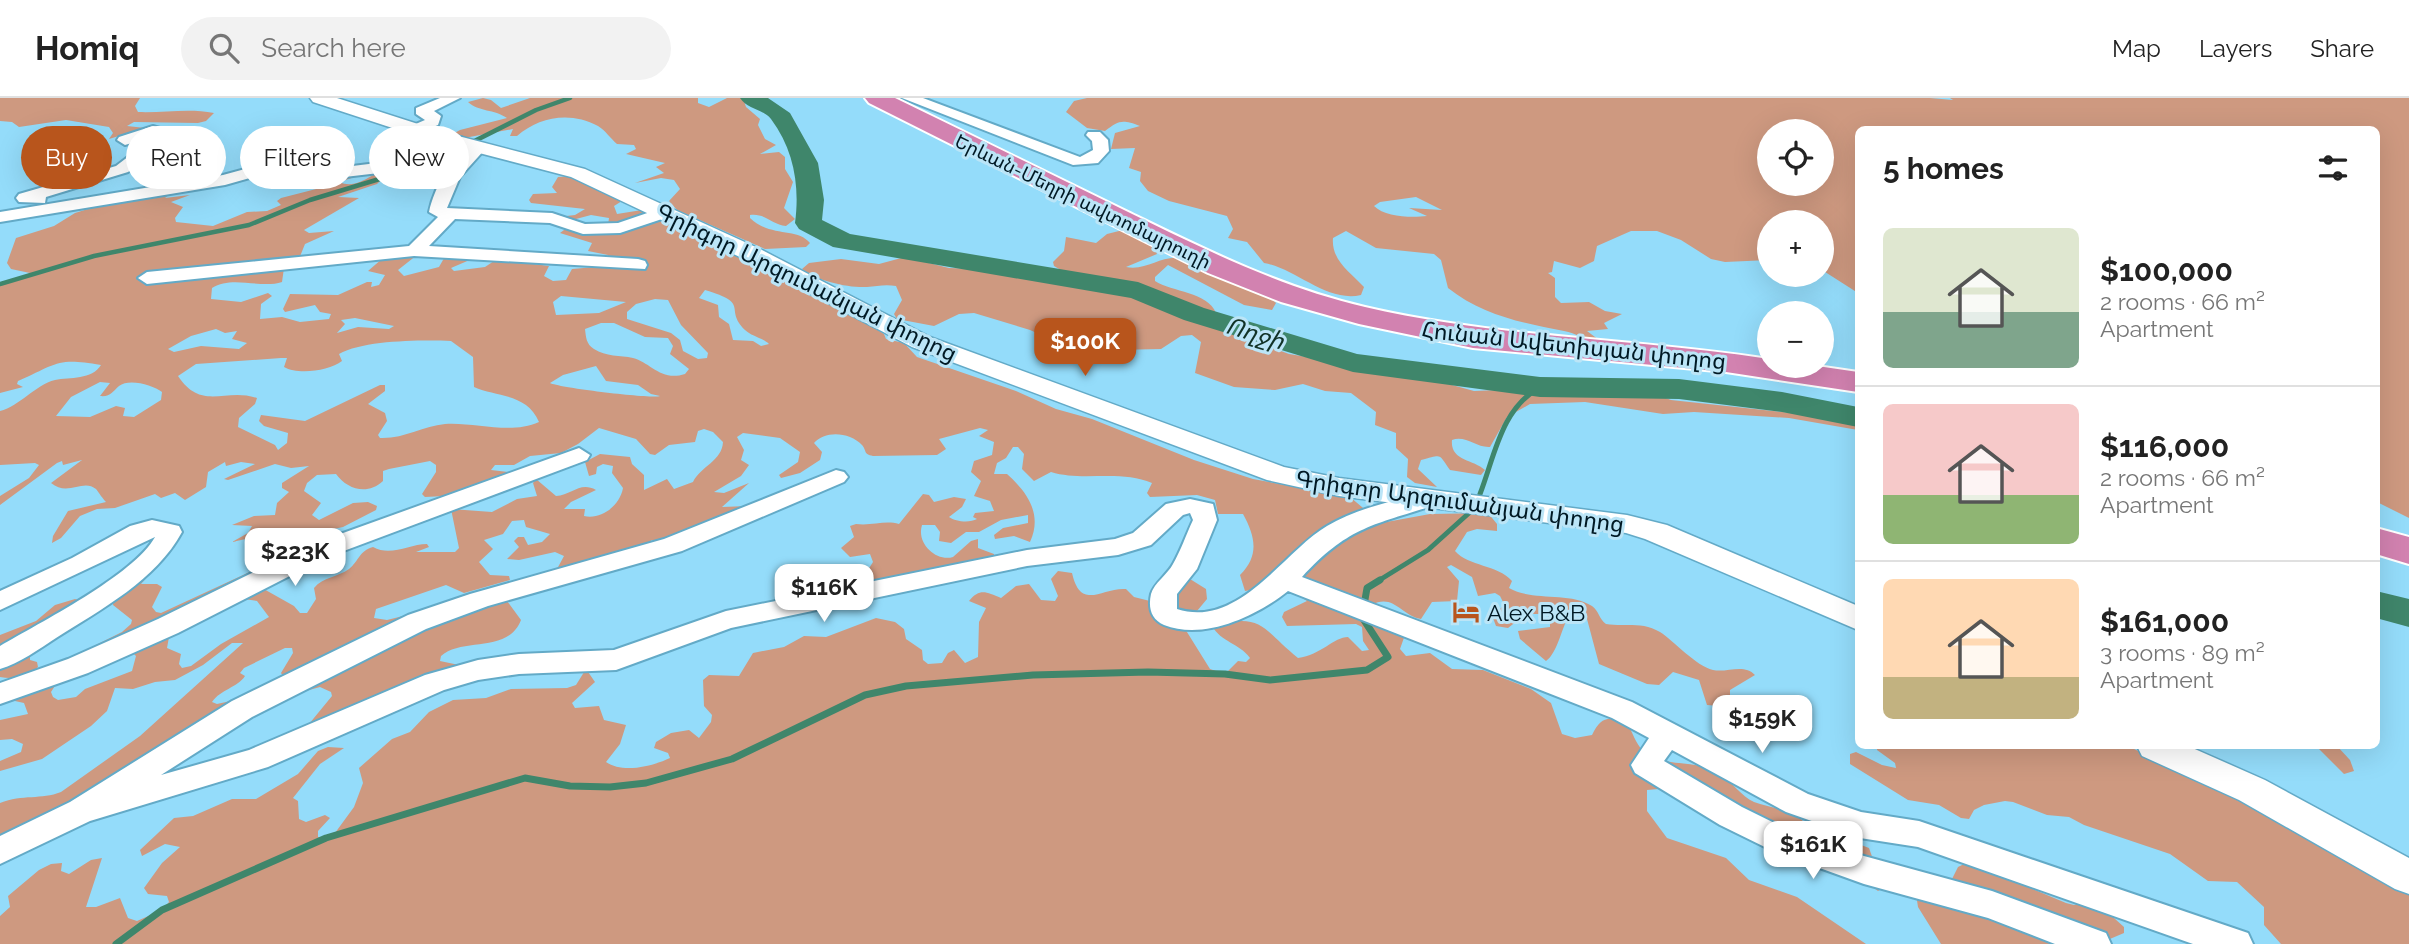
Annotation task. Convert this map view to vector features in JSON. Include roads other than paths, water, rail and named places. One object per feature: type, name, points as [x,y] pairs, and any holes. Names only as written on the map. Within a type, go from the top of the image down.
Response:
[{"type":"highway","name":"Երևան-Մեղրի ավտոմայրուղի","points":[[877,98],[1218,268],[1292,296]]},
{"type":"highway","name":"Հունան Ավետիսյան փողոց","points":[[1292,296],[1359,316],[1461,336],[1726,362],[1855,382]]},
{"type":"highway","points":[[2380,541],[2409,551]]},
{"type":"street","name":"Գրիգոր Արզումանյան փողոց","points":[[319,98],[407,126]]},
{"type":"street","points":[[423,126],[433,122],[433,116],[421,111],[453,98]]},
{"type":"street","points":[[909,98],[1079,162],[1092,160],[1101,151],[1100,139],[1094,135]]},
{"type":"street","points":[[941,98],[973,117],[969,120]]},
{"type":"street","points":[[24,198],[122,169],[162,141],[164,134],[153,131],[125,140]]},
{"type":"street","name":"Գրիգոր Արզումանյան փողոց","points":[[469,144],[578,173],[752,254],[921,342],[1210,452],[1278,474],[1339,487],[1626,524],[1656,532],[1855,618]]},
{"type":"street","points":[[0,217],[225,180],[285,163],[336,173],[369,169]]},
{"type":"street","points":[[445,189],[439,200],[438,212],[552,218],[583,229],[620,228],[662,213]]},
{"type":"street","points":[[0,200],[120,198]]},
{"type":"street","points":[[414,251],[451,214]]},
{"type":"street","points":[[147,278],[414,251],[638,265]]},
{"type":"street","points":[[0,694],[78,666],[168,626],[316,552],[579,455]]},
{"type":"street","points":[[0,851],[81,811],[242,709],[417,622],[480,600],[673,545],[836,477]]},
{"type":"street","points":[[81,811],[257,760],[435,681],[478,670],[519,664],[616,660],[726,621],[1027,558],[1118,547],[1142,539],[1156,528],[1165,516],[1182,508],[1204,509],[1205,520],[1194,538],[1184,569],[1164,593],[1164,614],[1171,620],[1184,623],[1210,619],[1269,592],[1316,545],[1339,530],[1430,499]]},
{"type":"street","points":[[0,601],[81,564],[139,532],[152,528],[165,528],[170,532],[164,546],[121,581],[80,611],[0,659]]},
{"type":"street","points":[[1283,579],[1622,710],[1797,803],[1860,825],[1919,834],[2236,944]]},
{"type":"street","points":[[1667,734],[1646,765],[1731,816],[1786,843],[1864,870],[1993,905],[2094,944]]},
{"type":"street","points":[[2162,749],[2252,790],[2409,877]]},
{"type":"waterway","points":[[0,284],[94,256],[249,225],[310,200],[429,164],[536,110],[570,98]]},
{"type":"waterway","name":"Ողջի","points":[[751,98],[779,113],[806,163],[811,200],[808,223],[843,241],[1138,291],[1194,314],[1353,363],[1540,387],[1679,389],[1782,402],[1855,416]]},
{"type":"waterway","points":[[1480,494],[1508,420],[1527,396],[1540,387]]},
{"type":"waterway","points":[[1378,581],[1428,550],[1469,513]]},
{"type":"waterway","points":[[116,944],[162,910],[326,838],[525,778],[570,786],[610,787],[646,783],[732,759],[865,695],[906,686],[1033,675],[1148,672],[1225,674],[1270,680],[1367,670],[1388,657],[1362,617],[1367,588],[1380,580]]},
{"type":"waterway","name":"Ողջի","points":[[2380,605],[2409,613]]},
{"type":"place","name":"Alex B&B","points":[[1466,612]]}]
